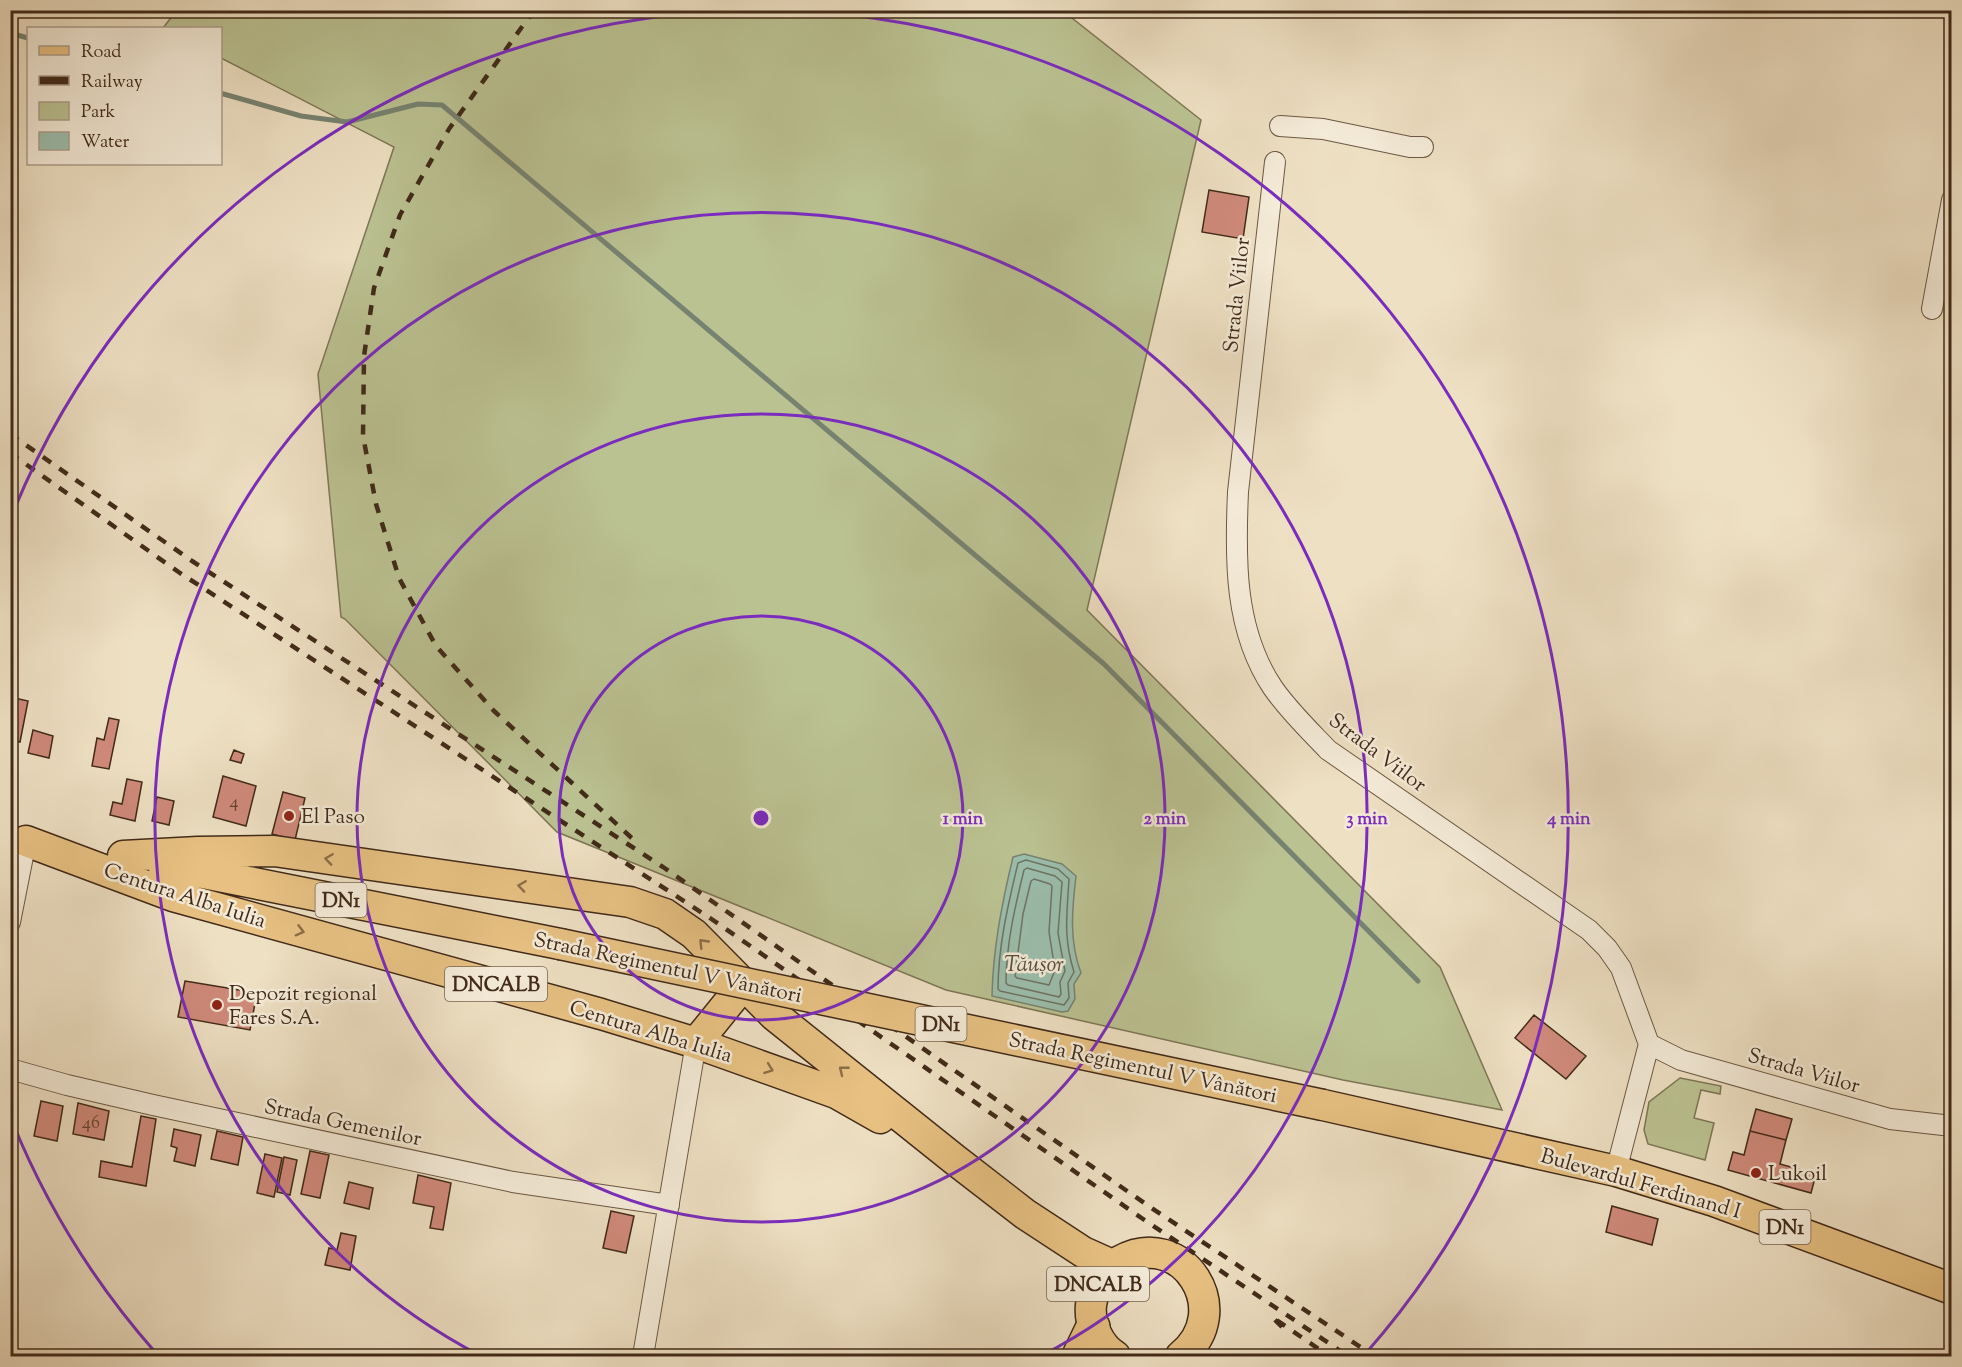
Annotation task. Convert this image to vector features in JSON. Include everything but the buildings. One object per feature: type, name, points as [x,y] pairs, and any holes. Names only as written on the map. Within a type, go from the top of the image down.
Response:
[{"type":"highway","points":[[1079,1356],[1093,1327]]},
{"type":"main road","name":"Strada Regimentul V Vânători","points":[[18,839],[123,856],[560,944],[1323,1104]]},
{"type":"main road","name":"Centura Alba Iulia","points":[[18,839],[173,896],[579,1008],[696,1043],[836,1093],[954,1159]]},
{"type":"main road","name":"Centura Alba Iulia","points":[[123,856],[273,851],[630,902],[665,914],[694,933],[743,985],[783,1022],[954,1159],[1025,1214],[1083,1252],[1112,1265]]},
{"type":"main road","points":[[696,1043],[743,985]]},
{"type":"main road","name":"Bulevardul Ferdinand I","points":[[1323,1104],[1616,1171],[1714,1201],[1952,1288]]},
{"type":"main road","name":"Centura Alba Iulia","points":[[1025,1214],[1072,1263],[1093,1294]]},
{"type":"main road","name":"DNCALB","points":[[1115,1356],[1100,1342],[1093,1327],[1090,1310],[1093,1294],[1100,1278],[1112,1265],[1129,1255],[1148,1252],[1167,1255],[1184,1265],[1197,1279],[1204,1297],[1208,1345],[1191,1349],[1181,1356]]},
{"type":"street","points":[[1280,126],[1323,129],[1410,147],[1423,147]]},
{"type":"street","name":"Strada Viilor","points":[[1275,162],[1238,492],[1236,546],[1241,608],[1254,653],[1273,687],[1299,720],[1328,750],[1589,930],[1607,948],[1620,968],[1649,1044],[1681,1060],[1890,1119],[1952,1126]]},
{"type":"street","points":[[1932,309],[1952,200]]},
{"type":"street","points":[[10,921],[18,839]]},
{"type":"street","points":[[642,1356],[696,1043]]},
{"type":"street","points":[[1616,1171],[1649,1044]]},
{"type":"street","name":"Strada Gemenilor","points":[[10,1069],[67,1086],[153,1106],[490,1178],[669,1205]]},
{"type":"green space","points":[[177,10],[1063,11],[1201,120],[1087,610],[1440,967],[1502,1110],[1343,1080],[946,990],[557,832],[341,617],[318,374],[394,147],[222,59],[222,27],[164,27]]},
{"type":"green space","points":[[1680,1078],[1721,1086],[1720,1094],[1701,1090],[1694,1118],[1714,1123],[1705,1160],[1648,1144],[1644,1130],[1649,1102]]},
{"type":"water","name":"Tăușor","points":[[1024,854],[1062,864],[1076,876],[1073,937],[1081,973],[1074,984],[1075,999],[1068,1011],[1062,1012],[992,996],[996,943],[1009,874],[1013,857]]},
{"type":"waterway","points":[[10,33],[27,38]]},
{"type":"waterway","points":[[222,94],[301,116],[347,122],[418,104],[442,105],[1104,664],[1418,981]]},
{"type":"railway","points":[[534,10],[449,129],[400,215],[374,288],[364,356],[363,436],[376,504],[399,578],[436,646],[494,711],[636,842]]},
{"type":"railway","points":[[10,434],[192,561],[663,867],[1150,1207],[1374,1356]]},
{"type":"railway","points":[[10,453],[180,573],[710,918],[1143,1219],[1348,1356]]},
{"type":"railway","points":[[1282,1327],[1272,1317],[1329,1356]]},
{"type":"place","name":"El Paso","points":[[289,816]]},
{"type":"place","name":"Depozit regional Fares S.A.","points":[[217,1005]]},
{"type":"place","name":"Lukoil","points":[[1756,1173]]}]
